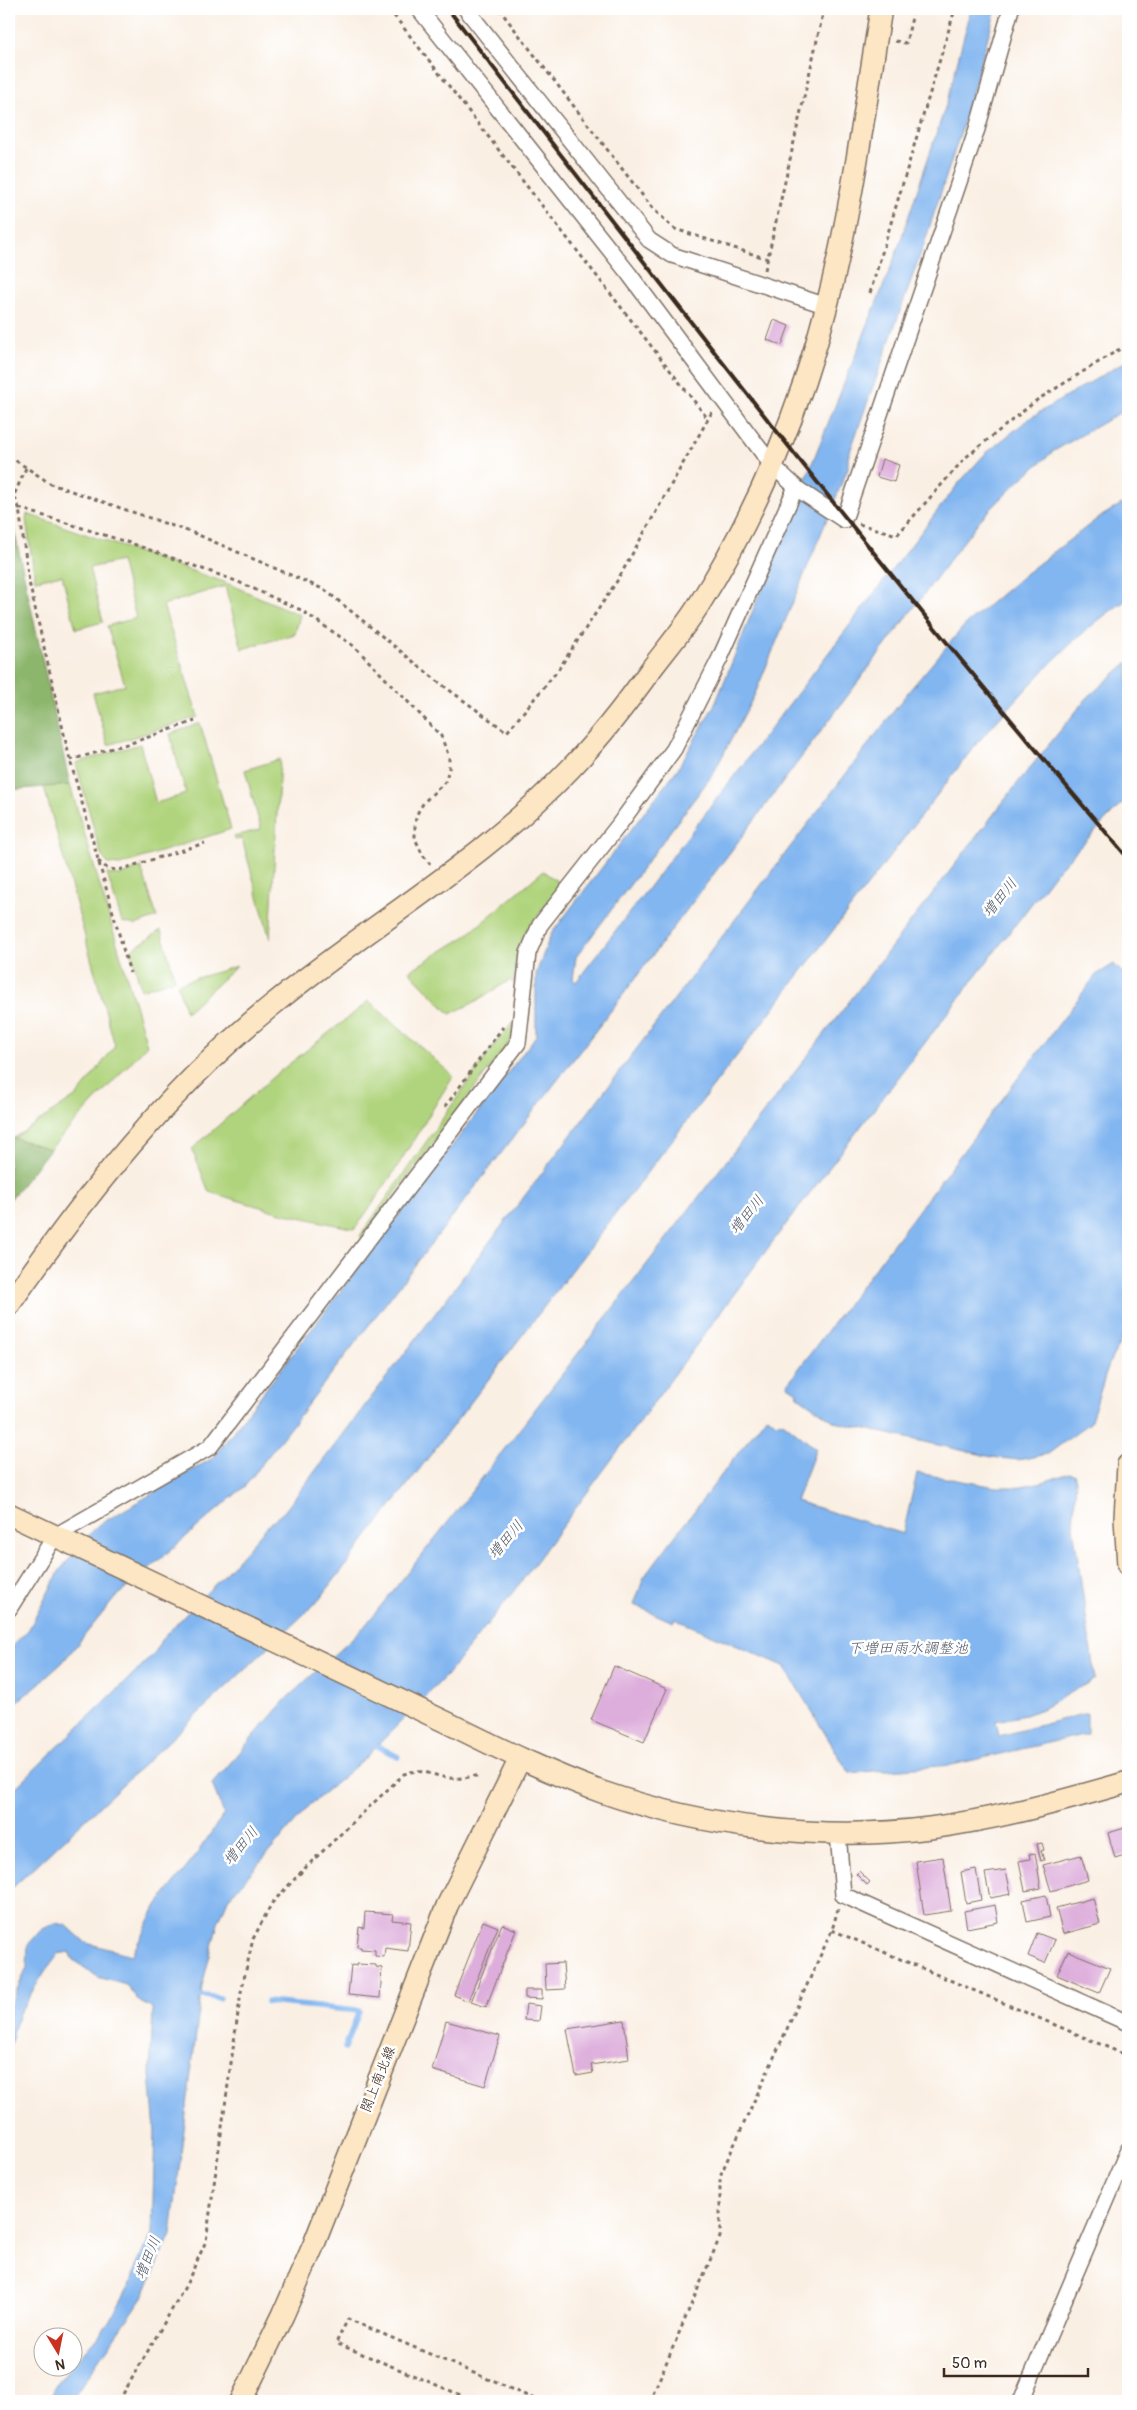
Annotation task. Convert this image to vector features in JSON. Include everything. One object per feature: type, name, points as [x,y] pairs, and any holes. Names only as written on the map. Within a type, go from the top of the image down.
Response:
[{"type":"street","points":[[419,9],[618,259],[771,464],[797,488],[841,518],[977,129],[1011,9]]},
{"type":"street","points":[[466,9],[650,240],[672,255],[827,306]]},
{"type":"street","points":[[9,1304],[64,1225],[123,1151],[196,1074],[270,1006],[505,830],[570,769],[630,698],[700,604],[746,521],[794,412],[827,306],[846,217],[881,9]]},
{"type":"street","points":[[9,1609],[60,1539],[210,1447],[518,1043],[528,953],[540,925],[618,826],[674,749],[720,658],[797,488]]},
{"type":"street","points":[[1128,1465],[1125,1518],[1128,1565]]},
{"type":"street","points":[[9,1514],[520,1759],[601,1792],[715,1822],[838,1833],[928,1828],[1038,1807],[1128,1782]]},
{"type":"street","name":"閖上南北線","points":[[241,2401],[283,2315],[314,2244],[447,1906],[493,1809],[520,1759]]},
{"type":"street","points":[[838,1833],[843,1894],[1128,2022]]},
{"type":"street","points":[[1021,2401],[1128,2150]]},
{"type":"path","points":[[389,9],[708,419]]},
{"type":"path","points":[[500,9],[653,209],[668,224],[675,229],[768,259]]},
{"type":"path","points":[[762,285],[824,9]]},
{"type":"path","points":[[876,38],[906,43],[914,9]]},
{"type":"path","points":[[870,293],[955,9]]},
{"type":"path","points":[[841,518],[897,535],[965,458],[1037,400],[1128,344]]},
{"type":"path","points":[[9,456],[51,484],[196,534],[325,590],[441,684],[507,732],[558,670],[617,582],[721,397]]},
{"type":"path","points":[[14,495],[26,468]]},
{"type":"path","points":[[9,490],[14,495],[19,508],[29,582],[70,760],[130,973]]},
{"type":"path","points":[[19,508],[136,545],[236,581],[301,610],[355,647],[441,736],[449,757],[449,769],[445,782],[424,802],[418,812],[415,822],[415,838],[422,854],[443,878]]},
{"type":"path","points":[[70,760],[195,722]]},
{"type":"path","points":[[98,861],[108,869],[119,870],[205,843]]},
{"type":"path","points":[[119,2401],[186,2285],[206,2241],[241,1992],[253,1939],[272,1903],[307,1866],[404,1774],[413,1770],[432,1772],[447,1777],[465,1778],[481,1775]]},
{"type":"path","points":[[650,2401],[720,2237],[720,2176],[832,1930],[843,1894]]},
{"type":"path","points":[[832,1930],[1128,2056]]},
{"type":"path","points":[[475,2401],[336,2343],[348,2319],[539,2401]]},
{"type":"green space","points":[[9,507],[70,785],[9,790]]},
{"type":"green space","points":[[27,514],[224,582],[300,615],[295,634],[242,649],[225,586],[163,605],[198,717],[108,745],[93,693],[125,685],[107,626],[136,618],[121,561],[89,568],[103,622],[76,629],[62,575],[35,580],[26,519]]},
{"type":"green space","points":[[200,723],[231,829],[120,865],[108,864],[101,855],[76,763],[140,744],[156,803],[186,794],[170,734]]},
{"type":"green space","points":[[280,759],[270,939],[242,839],[235,840],[233,837],[261,829],[245,770]]},
{"type":"green space","points":[[70,785],[147,1045],[50,1149],[14,1138],[78,1095],[115,1046],[44,787]]},
{"type":"green space","points":[[141,867],[157,917],[135,925],[122,922],[107,874],[120,876]]},
{"type":"green space","points":[[543,871],[562,885],[526,931],[518,951],[513,983],[510,980],[471,1004],[450,1014],[409,971],[466,936]]},
{"type":"green space","points":[[161,930],[175,979],[141,990],[131,950]]},
{"type":"green space","points":[[237,966],[186,1012],[177,984]]},
{"type":"green space","points":[[369,1001],[453,1076],[392,1175],[355,1229],[281,1213],[209,1192],[192,1149],[274,1076]]},
{"type":"green space","points":[[513,1023],[513,1037],[362,1238],[360,1236],[497,1041]]},
{"type":"green space","points":[[14,1138],[50,1149],[9,1201],[9,1140]]},
{"type":"water","points":[[971,9],[996,9],[963,125],[923,247],[848,457],[848,468],[755,694],[713,774],[576,957],[573,979],[576,982],[958,484],[985,454],[1030,418],[1128,360],[1128,408],[1054,451],[1021,479],[979,521],[613,1008],[245,1486],[115,1598],[62,1663],[9,1708],[9,1650],[29,1629],[60,1570],[97,1526],[213,1458],[536,1036],[536,974],[551,934],[679,767],[716,702],[895,257],[947,102]]},
{"type":"water","points":[[1128,500],[1128,599],[1086,630],[1048,666],[977,743],[319,1600],[9,1891],[9,1794],[155,1653],[161,1640],[224,1575],[271,1522],[284,1512],[909,691],[964,626],[1025,574],[1097,519]]},
{"type":"water","name":"増田川","points":[[1128,662],[1128,797],[1055,873],[777,1236],[521,1582],[446,1676],[364,1759],[310,1805],[228,1899],[218,1923],[202,1986],[171,2234],[143,2297],[71,2401],[48,2401],[61,2378],[82,2378],[82,2354],[108,2324],[131,2283],[136,2266],[152,2234],[155,2131],[150,2074],[153,2009],[140,2002],[126,1985],[98,1977],[73,1960],[69,1952],[58,1954],[45,1971],[18,2015],[9,2050],[9,2007],[27,1968],[28,1945],[41,1930],[55,1923],[66,1925],[86,1943],[132,1955],[157,1905],[191,1862],[224,1814],[212,1784],[286,1699],[364,1627],[452,1517],[1020,780],[1087,698]]},
{"type":"water","points":[[1114,964],[1128,978],[1128,1328],[1110,1361],[1090,1423],[1048,1454],[1018,1460],[992,1457],[835,1422],[798,1396],[797,1392],[788,1386],[788,1383],[1096,975]]},
{"type":"water","name":"下増田雨水調整池","points":[[768,1416],[776,1423],[783,1422],[816,1449],[796,1501],[903,1534],[917,1473],[996,1487],[1016,1487],[1043,1482],[1069,1473],[1074,1474],[1076,1480],[1073,1526],[1095,1679],[1042,1709],[1025,1715],[996,1721],[999,1736],[1087,1713],[1087,1734],[952,1765],[849,1773],[784,1666],[675,1619],[673,1622],[634,1605],[644,1577]]},
{"type":"building","points":[[774,320],[789,326],[782,345],[767,340]]},
{"type":"building","points":[[882,459],[899,465],[894,482],[877,477]]},
{"type":"building","points":[[614,1666],[667,1689],[644,1742],[591,1720]]},
{"type":"building","points":[[1128,1827],[1128,1854],[1115,1858],[1108,1833]]},
{"type":"building","points":[[1042,1843],[1044,1850],[1041,1851],[1044,1860],[1041,1861],[1037,1844]]},
{"type":"building","points":[[1035,1853],[1041,1888],[1025,1891],[1019,1861],[1030,1859],[1029,1854]]},
{"type":"building","points":[[1081,1855],[1088,1880],[1051,1891],[1043,1865]]},
{"type":"building","points":[[943,1857],[951,1911],[924,1915],[916,1861]]},
{"type":"building","points":[[976,1869],[981,1900],[966,1903],[961,1872]]},
{"type":"building","points":[[1006,1870],[1011,1894],[990,1898],[985,1873]]},
{"type":"building","points":[[859,1871],[870,1882],[867,1885],[856,1874]]},
{"type":"building","points":[[1128,1889],[1128,1908],[1123,1890]]},
{"type":"building","points":[[1046,1895],[1050,1917],[1027,1922],[1023,1900]]},
{"type":"building","points":[[1093,1898],[1100,1924],[1063,1934],[1056,1908]]},
{"type":"building","points":[[995,1905],[998,1922],[967,1928],[964,1911]]},
{"type":"building","points":[[365,1912],[393,1914],[392,1920],[411,1922],[408,1951],[385,1948],[384,1957],[375,1956],[375,1950],[357,1947],[359,1927],[364,1928]]},
{"type":"building","points":[[483,1921],[498,1927],[468,2001],[454,1995]]},
{"type":"building","points":[[502,1924],[516,1930],[486,2007],[471,2002]]},
{"type":"building","points":[[1037,1933],[1055,1940],[1045,1963],[1028,1956]]},
{"type":"building","points":[[1068,1951],[1110,1968],[1099,1993],[1057,1975]]},
{"type":"building","points":[[563,1963],[565,1989],[546,1990],[545,1964]]},
{"type":"building","points":[[357,1964],[376,1965],[376,1967],[382,1968],[380,1998],[348,1995],[351,1965],[357,1966]]},
{"type":"building","points":[[525,1990],[542,1990],[542,1999],[525,1998]]},
{"type":"building","points":[[526,2004],[541,2006],[539,2021],[524,2020]]},
{"type":"building","points":[[624,2020],[629,2059],[591,2065],[593,2073],[576,2076],[567,2029]]},
{"type":"building","points":[[446,2021],[500,2036],[485,2086],[432,2070]]},
{"type":"waterway","points":[[372,1743],[398,1757]]},
{"type":"waterway","points":[[195,1995],[220,1998]]},
{"type":"waterway","points":[[267,2002],[359,2011],[345,2048]]},
{"type":"railway","points":[[448,9],[698,332],[867,545],[1040,755],[1128,858]]}]
